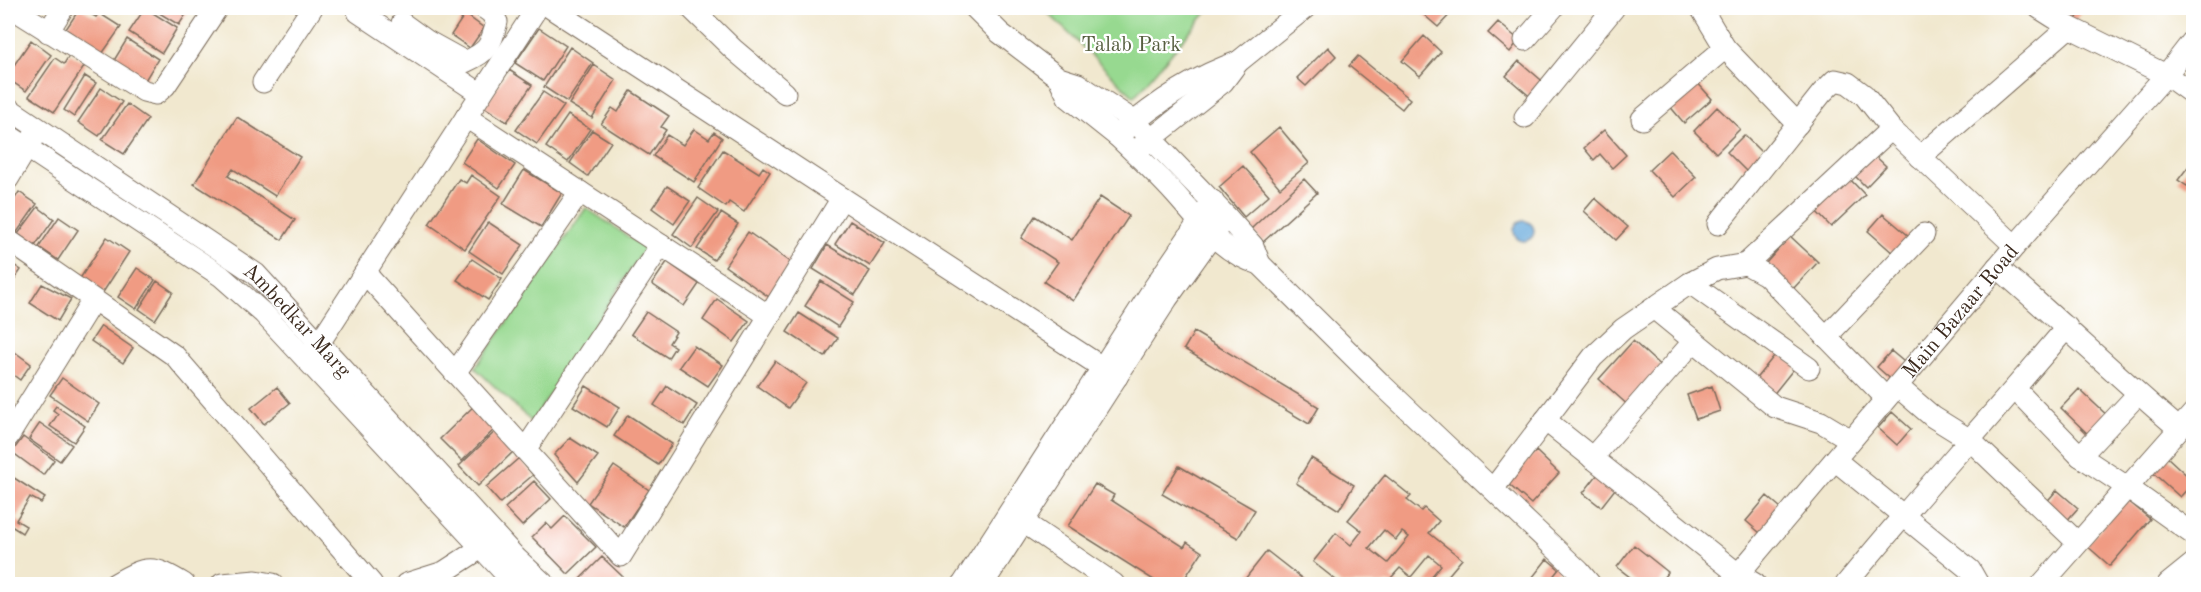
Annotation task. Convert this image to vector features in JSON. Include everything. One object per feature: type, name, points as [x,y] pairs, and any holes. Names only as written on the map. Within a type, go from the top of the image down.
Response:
[{"type":"street","points":[[12,8],[144,91],[156,94],[165,86],[217,8]]},
{"type":"street","points":[[48,32],[63,8]]},
{"type":"street","points":[[263,82],[312,8]]},
{"type":"street","points":[[402,23],[427,41],[465,62],[483,54],[492,38],[497,22],[484,8]]},
{"type":"street","points":[[308,361],[537,8]]},
{"type":"street","points":[[551,8],[1110,373]]},
{"type":"street","points":[[691,8],[733,49],[785,93]]},
{"type":"street","points":[[975,8],[1000,33],[1059,78],[1078,84],[1134,121],[1253,246],[1260,264],[1378,382],[1580,571],[1590,585]]},
{"type":"street","points":[[1135,152],[1223,82],[1238,63],[1305,8]]},
{"type":"street","points":[[1525,40],[1553,8]]},
{"type":"street","points":[[1526,117],[1614,8]]},
{"type":"street","points":[[1701,8],[1725,48],[1798,124]]},
{"type":"street","points":[[2039,8],[2069,27],[2166,75],[2193,95]]},
{"type":"street","points":[[358,12],[481,94]]},
{"type":"street","points":[[1920,157],[2069,27]]},
{"type":"street","name":"Main Bazaar Road","points":[[1741,581],[1851,440],[2016,246],[2166,75],[2193,39]]},
{"type":"street","points":[[1642,119],[1725,48]]},
{"type":"street","points":[[1117,136],[1155,106],[1213,71],[1238,63]]},
{"type":"street","points":[[1059,78],[1068,97],[1135,152],[1205,229],[1244,259],[1260,264]]},
{"type":"street","points":[[1718,224],[1822,93],[1835,80],[1848,83],[1864,95],[1891,129],[2016,246]]},
{"type":"street","name":"Ambedkar Marg","points":[[8,108],[256,274],[517,559],[544,585]]},
{"type":"street","points":[[466,117],[769,316]]},
{"type":"street","points":[[8,179],[39,129]]},
{"type":"street","points":[[1493,489],[1593,357],[1623,329],[1690,284],[1717,269],[1746,264],[1891,129]]},
{"type":"street","name":"Ambedkar Marg","points":[[8,135],[221,276],[264,314],[515,585]]},
{"type":"street","points":[[455,373],[580,192]]},
{"type":"street","points":[[365,273],[621,556],[842,198]]},
{"type":"street","points":[[963,585],[1016,518],[1110,373],[1167,299],[1205,229],[1219,209]]},
{"type":"street","points":[[1826,337],[1924,234]]},
{"type":"street","points":[[8,240],[175,356],[372,585]]},
{"type":"street","points":[[525,450],[661,245]]},
{"type":"street","points":[[1746,264],[1766,275],[1826,337],[1892,392],[1970,440],[2077,542]]},
{"type":"street","points":[[1998,267],[2178,428]]},
{"type":"street","points":[[1690,284],[1809,368]]},
{"type":"street","points":[[8,437],[93,300]]},
{"type":"street","points":[[1654,309],[1775,407],[1821,422],[1851,440]]},
{"type":"street","points":[[1846,585],[1902,515],[2015,389],[2067,327]]},
{"type":"street","points":[[1592,458],[1693,342]]},
{"type":"street","points":[[2015,389],[2080,456],[2193,535]]},
{"type":"street","points":[[2080,456],[2138,394]]},
{"type":"street","points":[[2042,585],[2077,542],[2193,412]]},
{"type":"street","points":[[1545,420],[1741,581]]},
{"type":"street","points":[[1835,460],[1970,570],[1978,585]]},
{"type":"street","points":[[1016,518],[1101,581]]},
{"type":"street","points":[[983,585],[1016,518]]},
{"type":"street","points":[[406,585],[444,572],[481,548]]},
{"type":"street","points":[[2168,585],[2193,563]]},
{"type":"street","points":[[115,585],[130,575],[146,569],[157,569],[184,585]]},
{"type":"street","points":[[222,585],[256,581],[273,585]]},
{"type":"green space","name":"Talab Park","points":[[1043,8],[1210,8],[1134,97]]},
{"type":"green space","points":[[586,208],[645,248],[532,422],[475,368]]},
{"type":"water","points":[[1524,221],[1531,224],[1534,231],[1531,238],[1524,241],[1517,238],[1514,231],[1517,224]]},
{"type":"building","points":[[80,8],[96,17],[99,13],[121,27],[102,54],[66,29]]},
{"type":"building","points":[[145,8],[177,28],[162,53],[129,32]]},
{"type":"building","points":[[151,8],[190,8],[179,25]]},
{"type":"building","points":[[1428,8],[1456,8],[1438,27],[1423,14]]},
{"type":"building","points":[[2054,8],[2084,8],[2074,22]]},
{"type":"building","points":[[465,14],[484,28],[470,48],[451,35]]},
{"type":"building","points":[[1498,22],[1519,40],[1510,52],[1488,33]]},
{"type":"building","points":[[539,28],[566,46],[543,81],[515,63]]},
{"type":"building","points":[[1424,36],[1441,52],[1420,76],[1402,61]]},
{"type":"building","points":[[127,39],[158,59],[144,82],[113,62]]},
{"type":"building","points":[[31,40],[51,55],[26,91],[8,79],[8,74]]},
{"type":"building","points":[[570,47],[593,63],[567,102],[544,87]]},
{"type":"building","points":[[1328,47],[1336,56],[1306,86],[1297,78]]},
{"type":"building","points":[[70,54],[86,64],[54,112],[29,96],[55,58],[64,64]]},
{"type":"building","points":[[1358,56],[1410,99],[1402,109],[1349,66]]},
{"type":"building","points":[[1519,61],[1547,85],[1534,100],[1506,76]]},
{"type":"building","points":[[594,65],[616,80],[592,118],[569,104]]},
{"type":"building","points":[[509,70],[532,85],[507,122],[484,107]]},
{"type":"building","points":[[85,76],[96,83],[74,117],[64,110]]},
{"type":"building","points":[[1695,80],[1712,99],[1684,123],[1668,104]]},
{"type":"building","points":[[101,88],[122,102],[99,136],[78,122]]},
{"type":"building","points":[[631,91],[669,116],[661,127],[666,130],[649,155],[601,124],[612,108],[618,112]]},
{"type":"building","points":[[543,92],[564,106],[537,144],[516,130]]},
{"type":"building","points":[[127,104],[148,119],[124,154],[102,140]]},
{"type":"building","points":[[1717,107],[1740,129],[1716,153],[1694,131]]},
{"type":"building","points":[[568,115],[590,129],[568,162],[546,147]]},
{"type":"building","points":[[237,117],[300,157],[275,196],[233,169],[228,176],[295,220],[282,240],[194,184]]},
{"type":"building","points":[[1279,127],[1309,163],[1280,188],[1250,152]]},
{"type":"building","points":[[694,129],[709,139],[714,132],[722,138],[694,182],[653,156],[667,135],[683,145]]},
{"type":"building","points":[[592,130],[611,142],[588,176],[570,163]]},
{"type":"building","points":[[1604,130],[1626,155],[1612,168],[1600,154],[1594,160],[1584,148]]},
{"type":"building","points":[[1744,135],[1768,159],[1751,176],[1727,152]]},
{"type":"building","points":[[477,139],[515,165],[499,188],[462,162]]},
{"type":"building","points":[[723,150],[759,173],[763,167],[770,172],[744,212],[729,202],[726,207],[698,188]]},
{"type":"building","points":[[1670,150],[1696,177],[1675,197],[1649,170]]},
{"type":"building","points":[[1873,154],[1886,166],[1866,187],[1853,174]]},
{"type":"building","points":[[2194,159],[2194,178],[2187,186],[2178,180]]},
{"type":"building","points":[[1243,166],[1269,195],[1244,217],[1219,187]]},
{"type":"building","points":[[524,170],[562,193],[541,227],[503,204]]},
{"type":"building","points":[[471,175],[501,196],[465,249],[429,224],[459,179],[466,183]]},
{"type":"building","points":[[1848,177],[1865,195],[1831,227],[1814,209]]},
{"type":"building","points":[[1304,179],[1317,193],[1263,242],[1251,229]]},
{"type":"building","points":[[667,186],[690,201],[674,224],[652,208]]},
{"type":"building","points":[[19,192],[37,204],[15,235],[8,230],[8,209]]},
{"type":"building","points":[[1100,197],[1129,216],[1073,301],[1044,282],[1058,262],[1021,238],[1035,216],[1072,240]]},
{"type":"building","points":[[698,198],[718,212],[692,248],[673,234]]},
{"type":"building","points":[[1595,198],[1628,227],[1616,240],[1584,211]]},
{"type":"building","points":[[38,207],[54,219],[35,246],[18,234]]},
{"type":"building","points":[[721,213],[738,224],[714,260],[697,249]]},
{"type":"building","points":[[1883,214],[1909,236],[1894,254],[1868,231]]},
{"type":"building","points":[[59,217],[78,230],[58,260],[39,247]]},
{"type":"building","points":[[850,221],[885,243],[870,266],[835,244]]},
{"type":"building","points":[[488,222],[523,245],[503,274],[469,251]]},
{"type":"building","points":[[748,232],[792,263],[769,297],[725,266]]},
{"type":"building","points":[[1790,236],[1818,262],[1793,289],[1766,263]]},
{"type":"building","points":[[107,237],[129,252],[102,294],[79,280]]},
{"type":"building","points":[[827,245],[870,271],[855,295],[813,269]]},
{"type":"building","points":[[472,259],[502,279],[488,300],[457,280]]},
{"type":"building","points":[[8,261],[21,270],[8,289]]},
{"type":"building","points":[[667,262],[699,284],[684,306],[652,284]]},
{"type":"building","points":[[137,268],[155,280],[136,309],[118,297]]},
{"type":"building","points":[[157,281],[173,292],[155,320],[139,309]]},
{"type":"building","points":[[821,281],[854,302],[838,327],[805,306]]},
{"type":"building","points":[[42,284],[71,299],[58,321],[30,303]]},
{"type":"building","points":[[717,299],[749,321],[734,342],[703,320]]},
{"type":"building","points":[[646,312],[676,332],[669,343],[675,347],[668,358],[631,334]]},
{"type":"building","points":[[799,313],[838,338],[825,357],[787,332]]},
{"type":"building","points":[[101,326],[133,348],[123,363],[91,341]]},
{"type":"building","points":[[1194,332],[1319,407],[1309,424],[1184,349]]},
{"type":"building","points":[[1633,341],[1665,370],[1631,408],[1599,379]]},
{"type":"building","points":[[694,346],[723,365],[708,386],[679,367]]},
{"type":"building","points":[[8,347],[31,364],[20,380],[8,371]]},
{"type":"building","points":[[1778,351],[1796,366],[1772,396],[1754,381]]},
{"type":"building","points":[[1891,351],[1909,366],[1895,383],[1877,367]]},
{"type":"building","points":[[775,361],[806,383],[788,408],[757,386]]},
{"type":"building","points":[[62,378],[99,404],[88,421],[50,395]]},
{"type":"building","points":[[586,386],[620,407],[607,427],[573,406]]},
{"type":"building","points":[[667,386],[697,405],[684,425],[654,405]]},
{"type":"building","points":[[1712,386],[1720,411],[1696,419],[1687,395]]},
{"type":"building","points":[[277,387],[290,403],[264,424],[251,408]]},
{"type":"building","points":[[2079,389],[2112,420],[2093,439],[2061,408]]},
{"type":"building","points":[[477,403],[499,425],[462,461],[440,439]]},
{"type":"building","points":[[56,406],[85,426],[74,442],[50,426],[58,414],[53,410]]},
{"type":"building","points":[[1892,412],[1911,429],[1897,445],[1878,428]]},
{"type":"building","points":[[628,415],[672,444],[658,465],[614,436]]},
{"type":"building","points":[[40,423],[72,445],[60,461],[29,439]]},
{"type":"building","points":[[498,429],[517,448],[478,486],[459,466]]},
{"type":"building","points":[[23,437],[54,460],[43,475],[12,452]]},
{"type":"building","points":[[570,438],[598,456],[578,482],[554,455]]},
{"type":"building","points":[[1536,451],[1559,473],[1531,504],[1507,483]]},
{"type":"building","points":[[2166,456],[2194,482],[2180,497],[2152,472]]},
{"type":"building","points":[[519,458],[533,475],[500,503],[486,487]]},
{"type":"building","points":[[1311,458],[1354,485],[1339,510],[1296,483]]},
{"type":"building","points":[[614,466],[649,490],[624,527],[588,503]]},
{"type":"building","points":[[1179,466],[1255,510],[1238,538],[1162,494]]},
{"type":"building","points":[[1601,470],[1619,484],[1601,507],[1583,493]]},
{"type":"building","points":[[8,474],[45,498],[41,503],[30,497],[16,520],[26,526],[22,533],[8,524]]},
{"type":"building","points":[[1385,475],[1411,496],[1407,500],[1421,511],[1424,508],[1439,521],[1429,533],[1462,559],[1441,584],[1426,583],[1441,565],[1429,555],[1411,577],[1400,568],[1391,578],[1399,584],[1341,584],[1313,562],[1336,533],[1351,545],[1362,531],[1348,520]],"holes":[[[1384,530],[1396,540],[1402,532],[1409,537],[1388,563],[1369,548]]]},
{"type":"building","points":[[534,481],[551,499],[522,526],[505,508]]},
{"type":"building","points":[[1095,484],[1114,495],[1111,500],[1184,547],[1187,542],[1202,552],[1181,584],[1160,584],[1068,526]]},
{"type":"building","points":[[2057,490],[2078,508],[2064,524],[2043,506]]},
{"type":"building","points":[[1767,496],[1781,508],[1760,533],[1746,521]]},
{"type":"building","points":[[2126,499],[2150,519],[2110,566],[2086,545]]},
{"type":"building","points":[[565,516],[596,547],[568,574],[532,537],[546,523],[552,529]]},
{"type":"building","points":[[1634,545],[1668,572],[1658,584],[1639,584],[1617,567]]},
{"type":"building","points":[[1267,551],[1309,584],[1241,584]]},
{"type":"building","points":[[602,557],[623,577],[615,584],[575,584]]},
{"type":"building","points":[[1547,559],[1559,569],[1547,584],[1540,584],[1532,578]]}]
